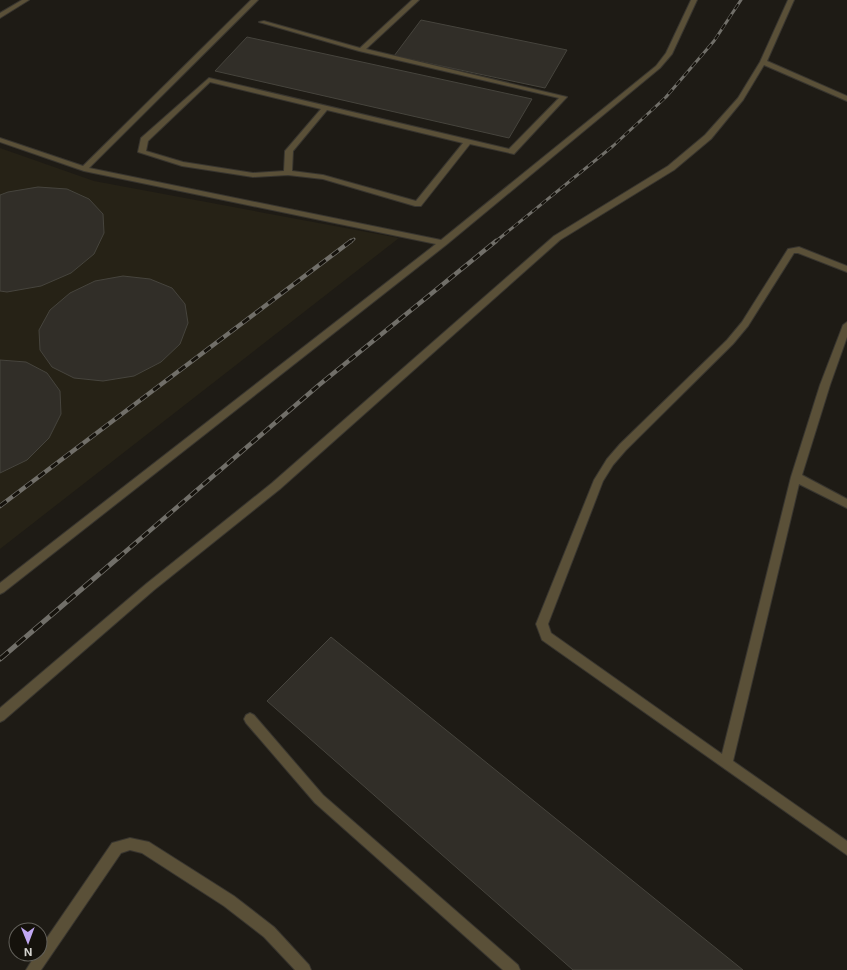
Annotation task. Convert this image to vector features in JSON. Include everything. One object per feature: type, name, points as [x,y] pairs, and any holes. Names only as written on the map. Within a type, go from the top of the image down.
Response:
[{"type":"street","points":[[0,16],[26,0]]},
{"type":"street","points":[[84,170],[255,0]]},
{"type":"street","points":[[361,50],[416,0]]},
{"type":"street","points":[[0,589],[442,243],[658,67],[669,54],[694,0]]},
{"type":"street","points":[[0,716],[150,587],[276,486],[556,238],[671,168],[708,137],[741,99],[764,62],[791,0]]},
{"type":"street","points":[[262,22],[361,50],[564,97],[511,152],[208,80],[144,140],[142,152],[182,164],[253,175],[288,173],[323,177],[418,204],[468,142]]},
{"type":"street","points":[[764,62],[847,99]]},
{"type":"street","points":[[288,173],[289,151],[325,108]]},
{"type":"street","points":[[0,140],[84,170],[442,243]]},
{"type":"street","points":[[847,269],[799,250],[791,251],[745,324],[730,342],[623,447],[610,462],[599,480],[542,624],[546,636],[847,849]]},
{"type":"street","points":[[726,764],[796,477],[825,385],[847,325]]},
{"type":"street","points":[[796,477],[847,504]]},
{"type":"street","points":[[250,719],[319,799],[513,970]]},
{"type":"street","points":[[33,970],[117,848],[130,844],[144,847],[229,902],[269,932],[304,970]]},
{"type":"shaded area","points":[[0,148],[94,181],[399,238],[0,549]]},
{"type":"building","points":[[421,20],[567,50],[545,88],[394,56]]},
{"type":"building","points":[[247,37],[532,99],[509,138],[215,71]]},
{"type":"building","points":[[38,187],[67,189],[89,199],[103,214],[104,233],[94,254],[71,273],[41,286],[7,292],[0,291],[0,195],[8,192]]},
{"type":"building","points":[[123,276],[150,279],[172,288],[185,304],[188,323],[180,344],[161,362],[134,376],[103,381],[74,378],[52,367],[40,350],[39,330],[50,310],[70,293],[95,281]]},
{"type":"building","points":[[0,360],[26,362],[47,373],[60,391],[61,414],[49,438],[27,460],[0,473]]},
{"type":"building","points":[[331,637],[743,970],[573,970],[267,701]]},
{"type":"railway","points":[[495,242],[613,146],[666,97],[714,41],[741,0]]},
{"type":"railway","points":[[350,242],[354,239]]},
{"type":"railway","points":[[0,506],[351,241]]},
{"type":"railway","points":[[118,558],[319,385],[496,241]]},
{"type":"railway","points":[[0,659],[119,557]]}]
